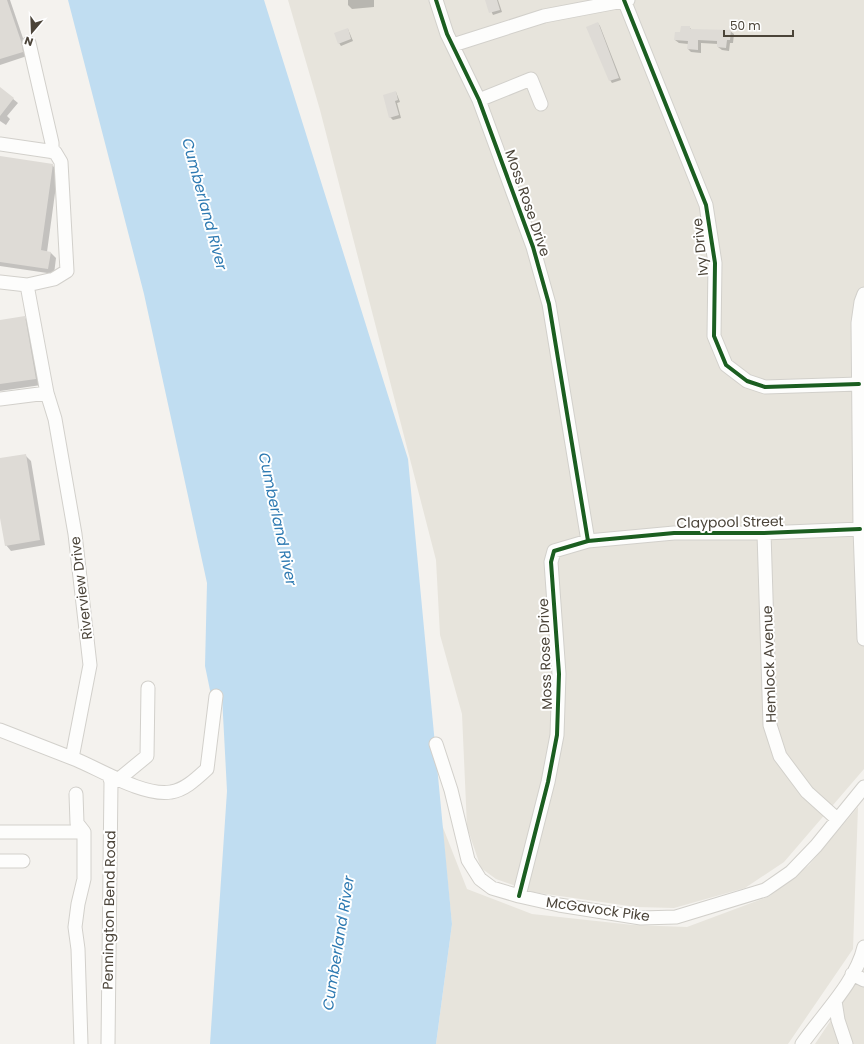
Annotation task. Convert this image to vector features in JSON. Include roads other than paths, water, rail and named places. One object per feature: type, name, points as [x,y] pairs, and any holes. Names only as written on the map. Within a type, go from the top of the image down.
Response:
[{"type":"street","name":"Moss Rose Drive","points":[[436,0],[447,34],[479,100],[533,247],[549,304],[588,541]]},
{"type":"street","name":"Ivy Drive","points":[[624,0],[706,205],[715,263],[714,336],[726,365],[747,381],[765,387],[859,384]]},
{"type":"street","points":[[453,45],[544,16],[628,0]]},
{"type":"street","points":[[29,43],[52,143],[52,152]]},
{"type":"street","points":[[479,100],[532,79],[541,104]]},
{"type":"street","points":[[0,144],[55,152],[60,162],[67,271],[54,279],[27,285],[0,282]]},
{"type":"street","name":"Riverview Drive","points":[[27,285],[47,393],[55,419],[75,534],[90,665],[72,758]]},
{"type":"street","points":[[864,294],[861,302],[858,323],[862,479],[860,529],[864,639]]},
{"type":"street","points":[[0,399],[47,393]]},
{"type":"street","name":"Claypool Street","points":[[554,551],[588,541],[674,533],[764,533],[860,529]]},
{"type":"street","name":"Hemlock Avenue","points":[[764,533],[770,725],[780,756],[807,792],[837,819]]},
{"type":"street","name":"Moss Rose Drive","points":[[519,896],[526,876],[545,796],[557,735],[559,674],[551,562],[554,551]]},
{"type":"street","points":[[114,777],[147,756],[148,688]]},
{"type":"street","points":[[0,730],[72,758],[139,788],[162,793],[172,792],[187,786],[206,769],[216,696]]},
{"type":"street","name":"McGavock Pike","points":[[436,744],[451,790],[468,860],[480,879],[492,888],[519,896],[560,905],[641,918],[676,917],[765,890],[791,872],[816,846],[864,787]]},
{"type":"street","name":"Pennington Bend Road","points":[[108,1044],[111,782],[114,777]]},
{"type":"street","points":[[76,794],[77,823],[84,832],[84,879],[78,904],[75,927],[78,949],[81,1044]]},
{"type":"street","points":[[0,832],[84,832]]},
{"type":"street","points":[[0,861],[23,861]]},
{"type":"street","points":[[802,1044],[835,1001],[852,974],[863,952]]},
{"type":"street","points":[[852,974],[864,980]]},
{"type":"street","points":[[835,1001],[838,1020],[846,1044]]},
{"type":"water","name":"Cumberland River","points":[[68,0],[264,0],[408,459],[452,924],[436,1044],[210,1044],[227,791],[222,696],[211,695],[205,666],[207,583],[144,294]]}]
